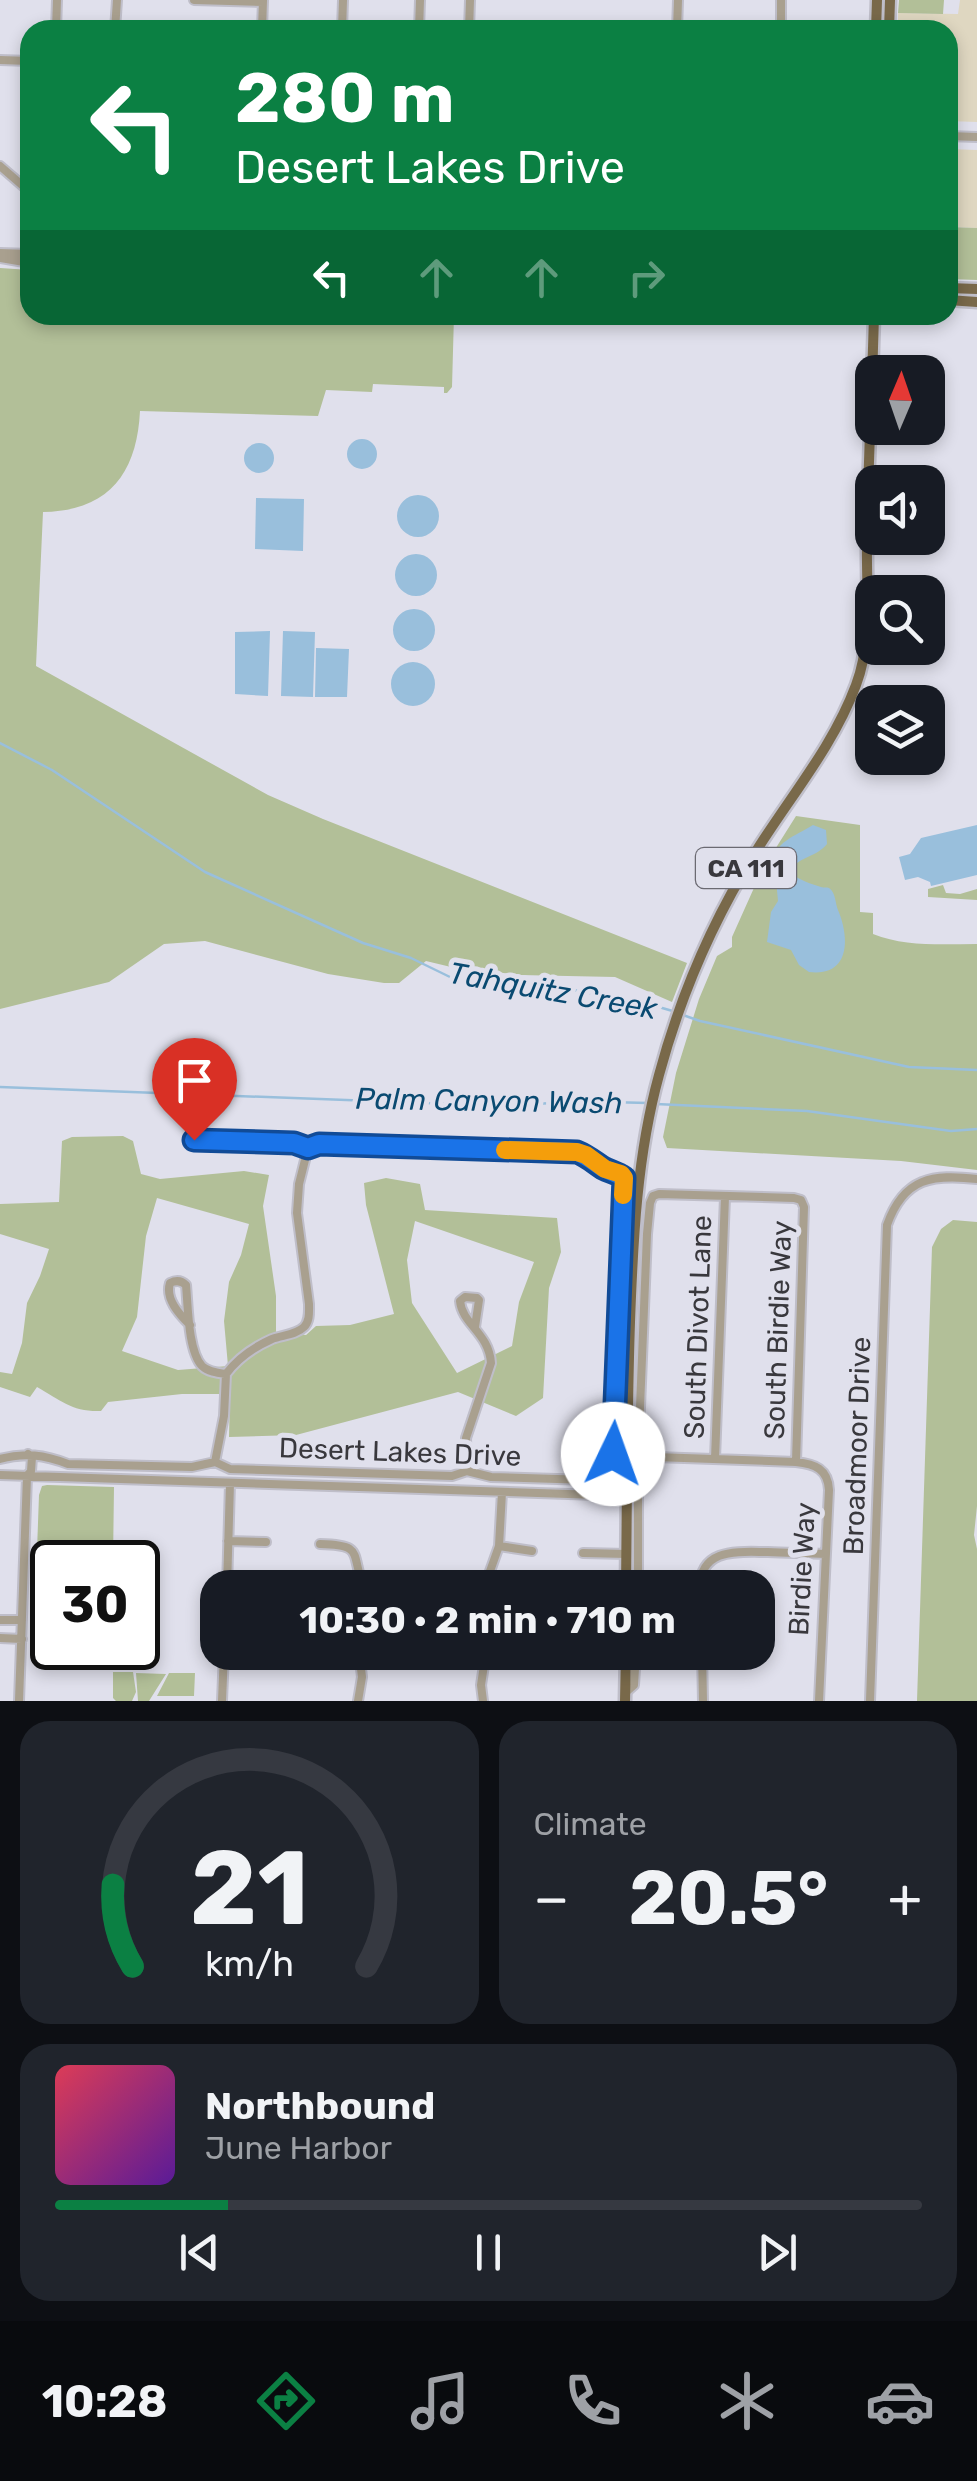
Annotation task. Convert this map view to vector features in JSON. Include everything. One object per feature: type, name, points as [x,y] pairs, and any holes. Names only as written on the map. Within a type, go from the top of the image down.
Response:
[{"type":"main road","name":"CA 111","points":[[627,1570],[632,1456],[633,1240],[644,1145],[658,1076],[696,965],[753,856],[832,736],[858,680],[867,625],[874,325]]},
{"type":"main road","points":[[625,1697],[626,1670]]},
{"type":"street","points":[[194,0],[263,1]]},
{"type":"street","points":[[0,166],[20,183]]},
{"type":"street","name":"Desert Lakes Drive","points":[[0,1459],[30,1456],[68,1464],[192,1467],[215,1462],[230,1469],[452,1476],[467,1471],[491,1477],[590,1480],[610,1465],[615,1417],[624,1178],[621,1174],[577,1152],[319,1144],[308,1148],[294,1143],[194,1140]]},
{"type":"street","points":[[215,1462],[224,1416],[226,1374],[244,1354],[299,1330],[309,1318],[297,1213],[308,1148]]},
{"type":"street","name":"Broadmoor Drive","points":[[870,1701],[887,1225],[902,1197],[914,1186],[935,1176],[977,1178]]},
{"type":"street","points":[[637,1570],[632,1456],[650,1203],[659,1194],[725,1196]]},
{"type":"street","name":"South Birdie Way","points":[[725,1196],[794,1198],[804,1207],[796,1462]]},
{"type":"street","name":"South Divot Lane","points":[[715,1459],[725,1196]]},
{"type":"street","points":[[190,1325],[168,1293],[170,1283],[176,1280],[186,1286],[190,1325],[201,1365],[226,1374]]},
{"type":"street","points":[[467,1471],[466,1438],[491,1363],[490,1351],[475,1328]]},
{"type":"street","points":[[29,1474],[23,1471],[24,1456],[30,1456]]},
{"type":"street","points":[[632,1456],[796,1462]]},
{"type":"street","name":"Birdie Way","points":[[796,1462],[821,1468],[828,1479],[819,1701]]},
{"type":"street","points":[[19,1701],[29,1474]]},
{"type":"street","points":[[0,1475],[628,1496]]},
{"type":"street","points":[[227,1570],[230,1483]]},
{"type":"street","points":[[490,1570],[499,1546],[502,1492]]},
{"type":"street","points":[[228,1541],[266,1542]]},
{"type":"street","points":[[320,1544],[346,1545],[353,1550],[359,1570]]},
{"type":"street","points":[[499,1546],[532,1551]]},
{"type":"street","points":[[703,1570],[712,1560],[732,1552],[825,1554]]},
{"type":"street","points":[[583,1553],[627,1554]]},
{"type":"street","points":[[0,1620],[22,1620]]},
{"type":"street","points":[[0,1638],[22,1639]]},
{"type":"street","points":[[222,1701],[223,1670]]},
{"type":"street","points":[[358,1701],[361,1670]]},
{"type":"street","points":[[483,1670],[483,1701]]},
{"type":"street","points":[[625,1697],[634,1685],[635,1670]]},
{"type":"street","points":[[702,1670],[703,1701]]},
{"type":"shaded area","points":[[960,0],[977,0],[977,122],[958,121],[958,20],[898,20],[898,13],[958,14]]},
{"type":"shaded area","points":[[958,149],[977,150],[977,228],[958,227]]},
{"type":"green space","points":[[899,0],[944,0],[943,14],[898,13]]},
{"type":"green space","points":[[958,227],[977,228],[977,280],[958,279]]},
{"type":"green space","points":[[0,268],[20,269],[20,325],[454,325],[452,387],[447,393],[444,387],[373,384],[372,392],[326,390],[318,416],[140,411],[133,453],[115,484],[86,505],[43,512],[36,666],[268,795],[687,963],[672,1002],[615,977],[520,975],[426,961],[399,983],[384,983],[328,974],[205,941],[164,944],[109,982],[0,1009]]},
{"type":"green space","points":[[796,816],[860,825],[860,912],[873,913],[873,934],[911,943],[977,944],[977,1170],[901,1161],[667,1148],[663,1137],[676,1073],[699,999],[717,956],[732,947],[732,937],[762,870]]},
{"type":"green space","points":[[943,885],[946,893],[977,889],[977,900],[928,897],[928,889]]},
{"type":"green space","points":[[123,1136],[133,1141],[141,1174],[160,1179],[244,1171],[269,1175],[263,1206],[276,1296],[276,1332],[306,1335],[316,1326],[350,1325],[394,1314],[364,1183],[386,1178],[420,1184],[425,1210],[557,1218],[561,1252],[549,1288],[543,1398],[516,1416],[458,1392],[296,1435],[229,1437],[230,1394],[182,1394],[108,1402],[101,1411],[91,1411],[68,1405],[37,1387],[30,1397],[0,1387],[0,1372],[12,1374],[22,1343],[27,1303],[49,1249],[0,1234],[0,1204],[59,1202],[62,1141],[72,1137]],"holes":[[[157,1198],[249,1224],[229,1282],[224,1321],[228,1366],[178,1370],[122,1351],[137,1317],[146,1236]],[[415,1221],[534,1262],[519,1302],[512,1346],[457,1373],[412,1303],[407,1260]]]},
{"type":"green space","points":[[953,1220],[977,1222],[977,1701],[917,1701],[932,1247],[941,1229]]},
{"type":"green space","points":[[42,1486],[114,1487],[113,1540],[37,1540]]},
{"type":"green space","points":[[113,1672],[133,1672],[136,1692],[132,1701],[113,1698]]},
{"type":"green space","points":[[136,1673],[166,1674],[149,1701],[138,1701]]},
{"type":"green space","points":[[169,1673],[195,1673],[194,1696],[157,1696]]},
{"type":"water","points":[[362,439],[376,448],[377,454],[368,468],[362,469],[348,460],[347,454],[356,440]]},
{"type":"water","points":[[259,443],[273,452],[274,458],[265,472],[259,473],[245,464],[244,458],[253,444]]},
{"type":"water","points":[[418,495],[433,501],[439,516],[433,531],[418,537],[403,531],[397,516],[403,501]]},
{"type":"water","points":[[256,498],[304,499],[303,551],[255,549]]},
{"type":"water","points":[[416,554],[431,560],[437,575],[431,590],[416,596],[401,590],[395,575],[401,560]]},
{"type":"water","points":[[414,609],[429,615],[435,630],[429,645],[414,651],[399,645],[393,630],[399,615]]},
{"type":"water","points":[[270,631],[268,696],[235,694],[235,632]]},
{"type":"water","points":[[283,631],[315,632],[313,697],[281,696]]},
{"type":"water","points":[[316,648],[349,649],[347,697],[315,697]]},
{"type":"water","points":[[413,662],[428,669],[435,684],[428,699],[413,706],[398,699],[391,684],[398,669]]},
{"type":"water","points":[[813,825],[826,830],[827,844],[791,870],[775,876],[777,850]]},
{"type":"water","points":[[977,825],[977,875],[931,886],[918,877],[905,880],[899,857],[910,854],[921,838]]},
{"type":"water","points":[[792,874],[829,888],[834,895],[845,943],[839,962],[823,972],[809,972],[799,965],[791,950],[767,942],[771,912],[778,901],[776,880]]},
{"type":"waterway","name":"Tahquitz Creek","points":[[0,743],[52,770],[205,872],[363,943],[411,958],[452,978],[546,985],[676,1012]]},
{"type":"waterway","name":"Tahquitz Creek","points":[[683,1015],[909,1067],[977,1070]]},
{"type":"waterway","name":"Palm Canyon Wash","points":[[0,1087],[478,1105],[648,1103]]},
{"type":"waterway","name":"Palm Canyon Wash","points":[[656,1104],[807,1111],[951,1131],[977,1129]]},
{"type":"slow traffic","points":[[505,1150],[586,1155],[605,1169],[621,1174],[623,1195]]},
{"type":"route","points":[[194,1140],[294,1143],[308,1148],[319,1144],[577,1152],[621,1174],[624,1178],[613,1454]]}]
